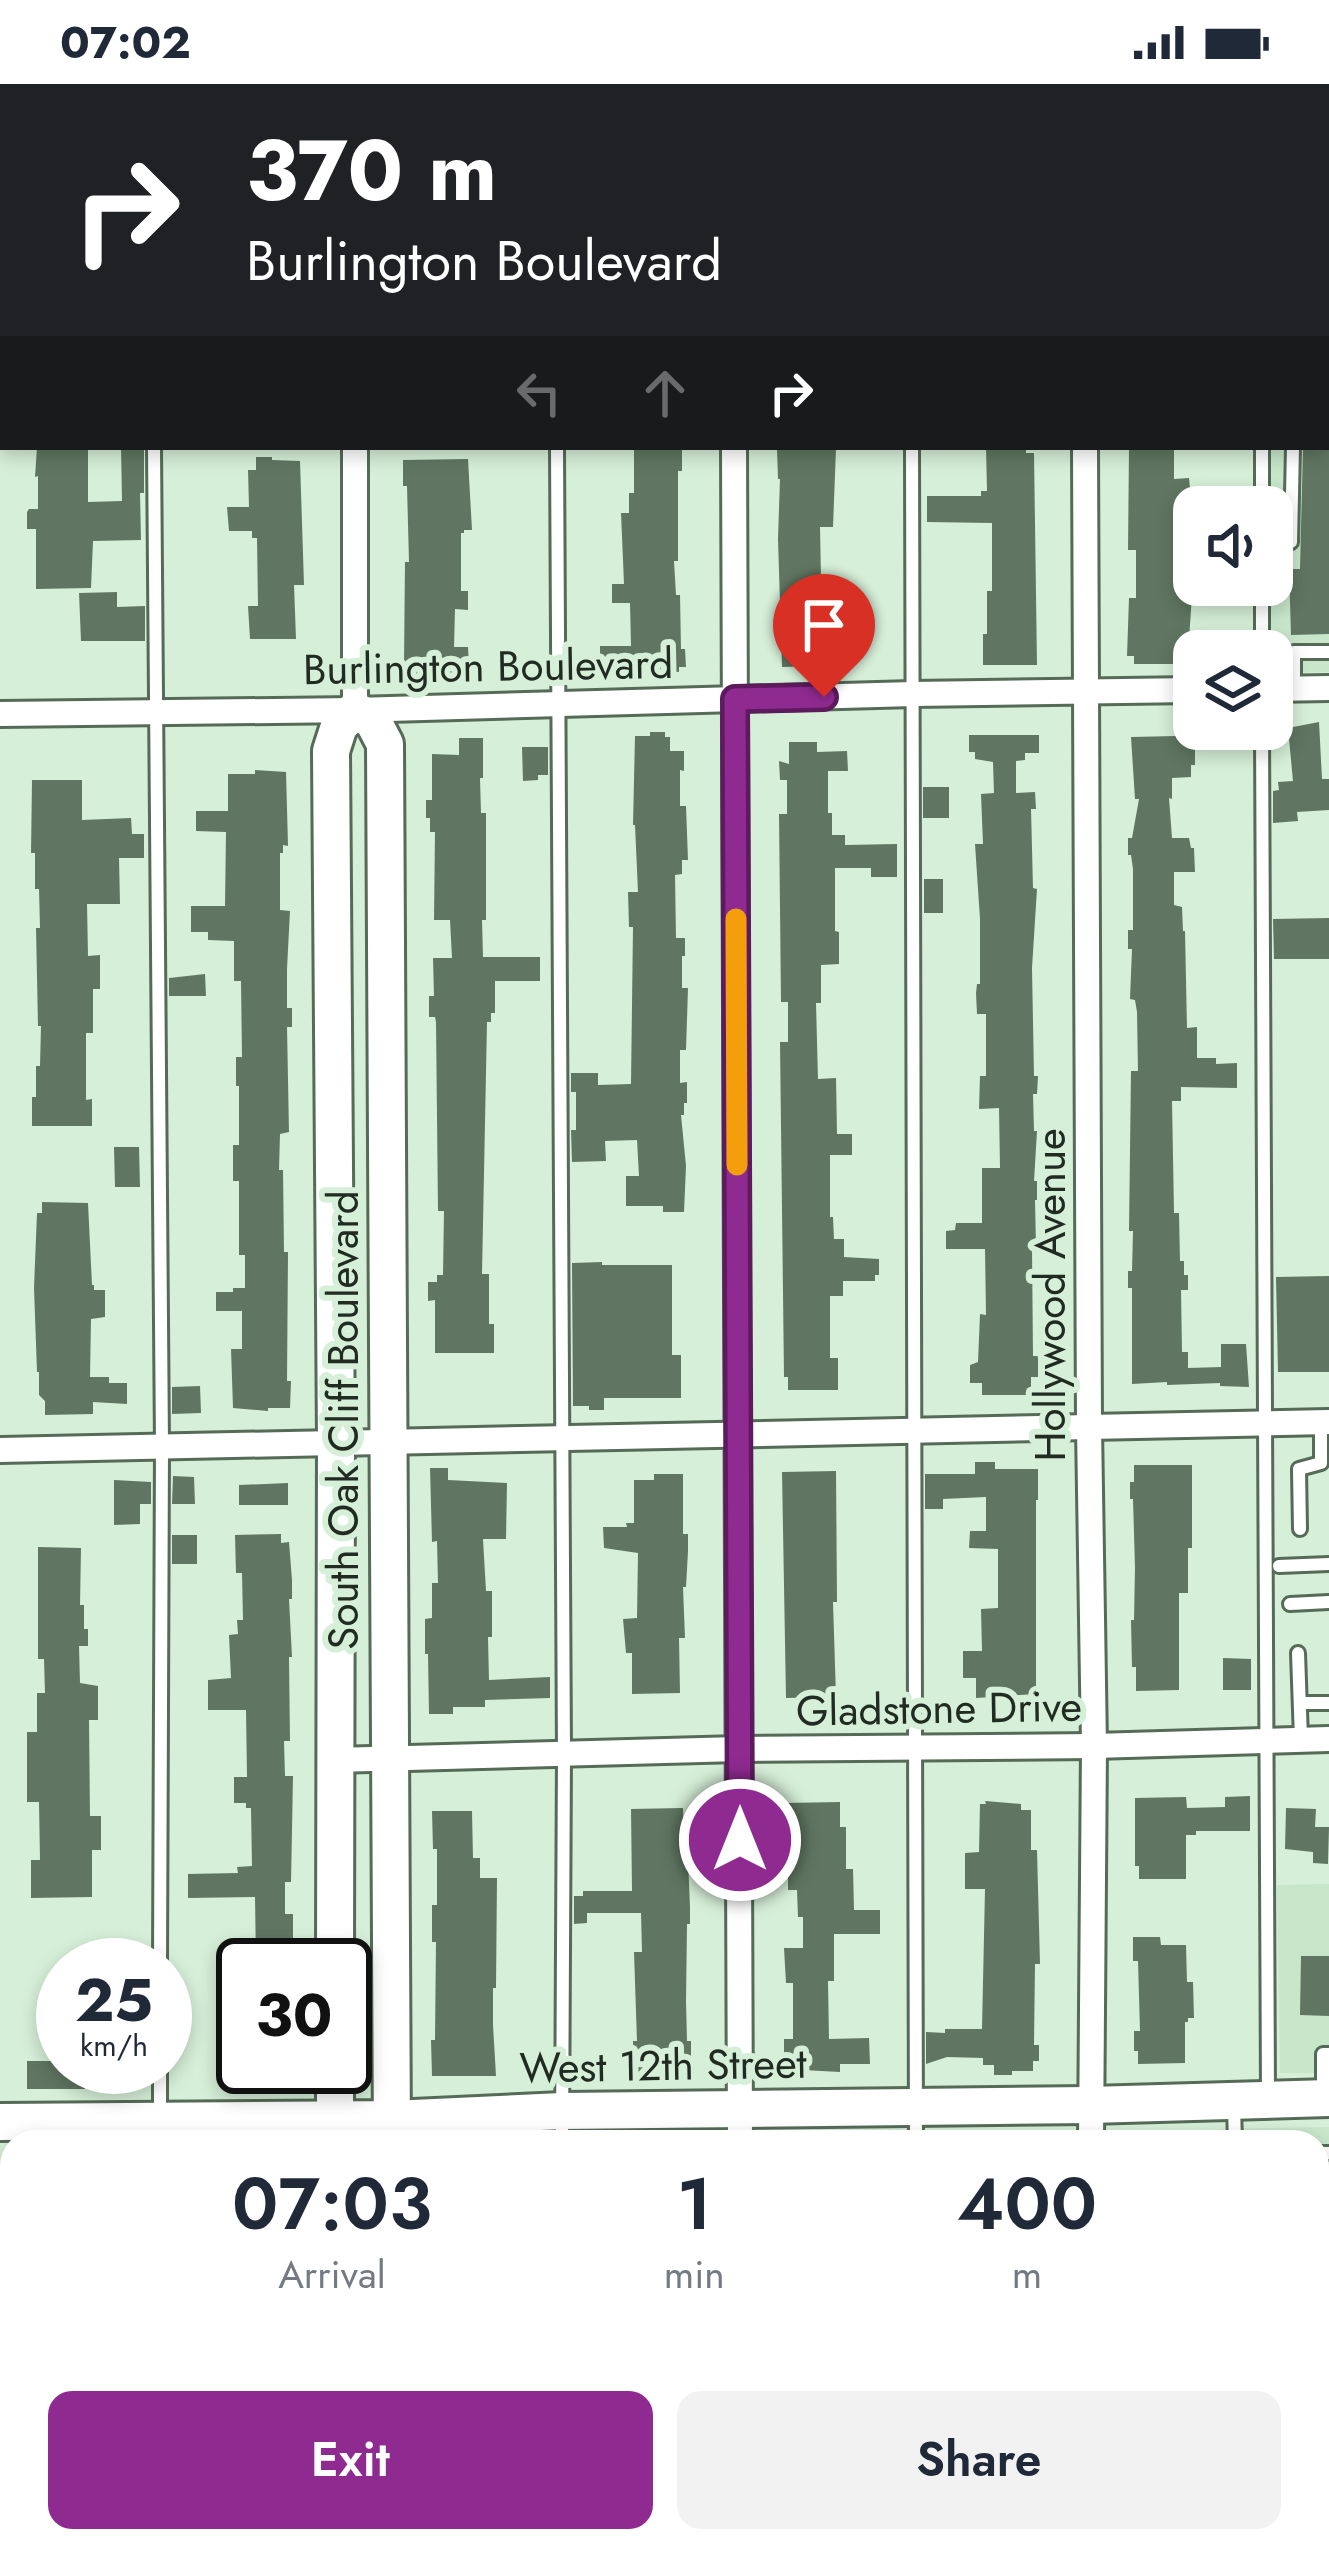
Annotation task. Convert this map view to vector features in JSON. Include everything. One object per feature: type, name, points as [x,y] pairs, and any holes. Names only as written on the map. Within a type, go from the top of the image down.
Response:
[{"type":"street","name":"South Oak Cliff Boulevard","points":[[334,1938],[331,751],[339,726],[356,710],[355,450]]},
{"type":"street","points":[[734,450],[740,2124]]},
{"type":"street","name":"Hollywood Avenue","points":[[1085,450],[1094,1746],[1090,2130]]},
{"type":"street","points":[[1293,689],[1329,688]]},
{"type":"street","name":"Burlington Boulevard","points":[[0,714],[1173,691]]},
{"type":"street","name":"South Oak Cliff Boulevard","points":[[356,710],[373,721],[385,744],[392,2130]]},
{"type":"street","points":[[0,1450],[1325,1422]]},
{"type":"street","name":"Gladstone Drive","points":[[334,1760],[1329,1739]]},
{"type":"street","points":[[335,2094],[335,2130]]},
{"type":"street","name":"West 12th Street","points":[[426,2130],[916,2124],[1090,2104],[1326,2098]]},
{"type":"street","name":"West 12th Street","points":[[0,2122],[142,2130]]},
{"type":"lane","points":[[154,450],[162,1446],[160,1938]]},
{"type":"lane","points":[[557,450],[562,2126]]},
{"type":"lane","points":[[911,450],[916,2124]]},
{"type":"lane","points":[[1262,450],[1262,486]]},
{"type":"lane","points":[[1292,486],[1293,450]]},
{"type":"lane","points":[[1293,655],[1329,652]]},
{"type":"lane","points":[[1239,2130],[1251,2099],[1265,1740],[1262,750]]},
{"type":"lane","points":[[1300,1529],[1299,1469],[1321,1463],[1325,1422]]},
{"type":"lane","points":[[1279,1566],[1329,1564]]},
{"type":"lane","points":[[1290,1604],[1329,1602]]},
{"type":"lane","points":[[1298,1653],[1301,1739]]},
{"type":"lane","points":[[1300,1703],[1329,1703]]},
{"type":"lane","points":[[1326,2098],[1323,2054],[1329,2054]]},
{"type":"lane","points":[[160,2094],[160,2130]]},
{"type":"shaded area","points":[[1269,450],[1329,450],[1329,672],[1293,673],[1293,630],[1271,630],[1270,606],[1293,606],[1293,486],[1269,486]]},
{"type":"shaded area","points":[[1329,1884],[1329,2073],[1280,2073],[1277,1885]]},
{"type":"shaded area","points":[[1329,2127],[1329,2130],[1221,2129]]},
{"type":"building","points":[[37,450],[88,450],[88,502],[122,501],[121,450],[144,450],[141,540],[93,541],[91,588],[36,589],[36,529],[27,529],[27,512],[38,509]]},
{"type":"building","points":[[634,450],[682,450],[678,561],[674,561],[686,667],[679,667],[679,672],[634,672],[626,665],[600,665],[600,646],[631,646],[630,603],[612,603],[612,584],[624,584],[621,513],[629,513],[629,493],[634,493]]},
{"type":"building","points":[[777,450],[836,450],[833,527],[820,527],[827,612],[819,612],[820,666],[782,667]]},
{"type":"building","points":[[986,450],[1034,453],[1037,665],[983,665],[987,591],[992,591],[992,523],[927,522],[927,496],[981,496],[981,491],[987,491]]},
{"type":"building","points":[[1129,450],[1174,450],[1174,479],[1189,478],[1190,486],[1173,486],[1173,606],[1191,606],[1190,630],[1173,630],[1173,664],[1134,664],[1134,656],[1127,656],[1129,598],[1136,598],[1136,550],[1128,550]]},
{"type":"building","points":[[1303,450],[1329,450],[1329,634],[1293,635],[1293,569],[1300,569]]},
{"type":"building","points":[[256,457],[300,461],[304,585],[294,585],[296,639],[250,639],[248,606],[258,606],[257,538],[252,538],[252,531],[229,531],[227,507],[249,507],[248,470],[256,470]]},
{"type":"building","points":[[468,459],[472,530],[461,533],[461,591],[468,591],[468,610],[455,609],[454,647],[468,647],[469,666],[456,666],[456,674],[449,677],[410,678],[410,664],[404,664],[405,562],[409,562],[403,460]]},
{"type":"building","points":[[117,592],[117,607],[145,606],[145,641],[81,641],[79,593]]},
{"type":"building","points":[[1319,722],[1329,810],[1297,812],[1298,821],[1273,823],[1273,791],[1279,790],[1278,782],[1293,781],[1293,727]]},
{"type":"building","points":[[650,732],[665,732],[670,751],[684,751],[680,806],[686,806],[688,860],[682,860],[682,874],[675,875],[676,938],[685,938],[682,988],[688,988],[686,1050],[680,1050],[680,1083],[687,1082],[687,1103],[681,1115],[684,1212],[663,1212],[663,1206],[626,1206],[626,1176],[639,1176],[637,1140],[605,1141],[606,1161],[572,1162],[576,1092],[571,1092],[571,1073],[598,1073],[598,1085],[631,1084],[633,927],[629,927],[628,892],[638,892],[633,825],[635,736],[650,736]]},
{"type":"building","points":[[969,735],[1039,735],[1039,753],[1025,753],[1025,760],[1016,761],[1016,793],[1035,792],[1036,809],[1031,809],[1033,888],[1037,889],[1032,968],[1034,1076],[1038,1076],[1037,1094],[1033,1094],[1037,1200],[1036,1248],[1032,1248],[1033,1356],[1038,1356],[1038,1377],[1031,1377],[1031,1395],[982,1395],[982,1383],[970,1383],[970,1365],[978,1362],[980,1314],[986,1315],[985,1249],[946,1249],[946,1231],[955,1230],[956,1223],[982,1223],[982,1168],[1000,1168],[999,1108],[979,1109],[980,1076],[986,1076],[986,1014],[977,1014],[976,993],[980,919],[975,844],[983,844],[981,794],[994,793],[993,762],[975,759],[975,752],[969,752]]},
{"type":"building","points":[[1173,736],[1173,750],[1195,750],[1191,777],[1172,778],[1169,798],[1172,838],[1189,838],[1194,848],[1195,872],[1174,872],[1174,905],[1182,907],[1185,931],[1187,1028],[1197,1027],[1197,1058],[1237,1063],[1237,1088],[1181,1087],[1181,1101],[1172,1101],[1174,1213],[1179,1213],[1180,1261],[1188,1275],[1188,1290],[1181,1290],[1182,1352],[1188,1352],[1188,1368],[1221,1367],[1221,1344],[1246,1344],[1249,1387],[1132,1384],[1132,1288],[1128,1288],[1133,1231],[1129,1231],[1131,1071],[1138,1071],[1137,1012],[1135,1000],[1130,999],[1133,869],[1128,838],[1132,838],[1139,799],[1135,799],[1131,737]]},
{"type":"building","points":[[459,738],[483,738],[483,957],[540,957],[540,981],[495,981],[495,1013],[487,1022],[482,1274],[489,1274],[494,1353],[435,1353],[435,1300],[428,1301],[428,1282],[437,1282],[437,1275],[443,1275],[444,1211],[438,1211],[436,1022],[429,1017],[429,996],[434,996],[433,958],[452,958],[450,920],[434,920],[435,832],[430,832],[430,818],[426,818],[426,800],[432,800],[432,754],[459,755]]},
{"type":"building","points":[[789,742],[817,742],[817,752],[847,751],[848,771],[828,771],[832,835],[845,835],[845,845],[897,844],[897,877],[871,877],[871,868],[835,868],[839,964],[821,965],[821,1003],[816,1003],[818,1079],[836,1078],[837,1134],[852,1134],[852,1155],[830,1155],[834,1239],[844,1239],[844,1257],[879,1259],[875,1281],[843,1281],[843,1296],[830,1296],[830,1358],[838,1358],[838,1390],[788,1390],[788,1377],[784,1377],[780,1042],[788,1042],[788,1002],[781,1002],[779,814],[787,814],[787,780],[780,780],[779,761],[789,764]]},
{"type":"building","points":[[522,747],[548,747],[548,775],[523,781]]},
{"type":"building","points":[[255,770],[286,772],[288,846],[283,845],[280,853],[280,910],[290,911],[287,1008],[292,1008],[292,1027],[287,1027],[289,1132],[280,1134],[279,1170],[283,1170],[284,1252],[288,1252],[290,1408],[268,1411],[233,1408],[231,1349],[242,1349],[242,1311],[216,1311],[216,1292],[245,1288],[245,1255],[239,1255],[239,1181],[233,1181],[233,1145],[239,1145],[236,1057],[242,1057],[241,981],[234,981],[234,941],[208,940],[208,932],[191,932],[191,906],[225,906],[226,832],[196,831],[196,811],[228,811],[228,774],[255,774]]},
{"type":"building","points":[[32,780],[82,780],[82,820],[131,818],[132,834],[144,834],[144,858],[119,858],[120,904],[87,904],[88,956],[100,955],[100,989],[93,989],[93,1033],[86,1033],[86,1100],[92,1099],[92,1126],[32,1126],[41,1026],[39,889],[35,889],[35,853],[31,853]]},
{"type":"building","points":[[923,787],[949,787],[949,818],[923,818]]},
{"type":"building","points":[[924,879],[943,879],[943,913],[924,913]]},
{"type":"building","points":[[1329,918],[1329,959],[1274,959],[1273,919]]},
{"type":"building","points":[[205,974],[206,996],[169,996],[169,978]]},
{"type":"building","points":[[114,1147],[139,1147],[140,1187],[115,1187]]},
{"type":"building","points":[[42,1202],[88,1203],[92,1285],[94,1290],[105,1290],[105,1317],[91,1319],[90,1377],[127,1383],[127,1404],[93,1402],[93,1414],[45,1415],[37,1372],[34,1288],[37,1213],[42,1213]]},
{"type":"building","points":[[572,1263],[672,1265],[672,1355],[681,1355],[681,1398],[604,1398],[604,1410],[573,1406]]},
{"type":"building","points":[[1329,1276],[1329,1372],[1278,1372],[1276,1277]]},
{"type":"building","points":[[200,1386],[201,1413],[172,1414],[172,1387]]},
{"type":"building","points":[[975,1462],[995,1462],[995,1469],[1038,1469],[1036,1694],[976,1698],[976,1678],[963,1678],[963,1651],[982,1651],[981,1609],[998,1608],[998,1549],[969,1548],[970,1531],[986,1531],[986,1497],[943,1499],[943,1509],[925,1509],[925,1474],[975,1474]]},
{"type":"building","points":[[1134,1465],[1192,1465],[1188,1593],[1179,1593],[1179,1690],[1136,1691],[1131,1620],[1135,1568],[1130,1482],[1134,1482]]},
{"type":"building","points":[[430,1468],[448,1468],[448,1480],[507,1483],[506,1539],[483,1539],[486,1591],[492,1591],[489,1680],[550,1677],[550,1698],[485,1700],[485,1707],[453,1707],[453,1714],[429,1714],[425,1619],[432,1618],[432,1583],[438,1583]]},
{"type":"building","points":[[836,1471],[836,1697],[786,1698],[782,1472]]},
{"type":"building","points":[[654,1474],[683,1474],[683,1534],[688,1534],[688,1551],[683,1587],[685,1638],[679,1638],[680,1693],[632,1694],[632,1653],[626,1653],[623,1619],[637,1618],[638,1553],[604,1548],[603,1527],[634,1523],[634,1480],[654,1480]]},
{"type":"building","points":[[173,1476],[194,1477],[195,1504],[172,1504]]},
{"type":"building","points":[[114,1480],[151,1482],[151,1504],[140,1504],[140,1524],[114,1525]]},
{"type":"building","points":[[288,1483],[288,1505],[239,1505],[239,1485]]},
{"type":"building","points":[[281,1534],[281,1543],[289,1542],[290,1741],[284,1741],[285,1776],[293,1776],[291,1882],[285,1882],[285,1914],[293,1914],[293,1938],[256,1938],[255,1897],[188,1898],[188,1874],[238,1873],[237,1867],[252,1866],[251,1808],[234,1803],[234,1777],[247,1777],[246,1710],[208,1710],[208,1680],[231,1678],[229,1635],[238,1634],[237,1620],[243,1620],[235,1535]]},
{"type":"building","points":[[172,1535],[197,1535],[197,1564],[172,1564]]},
{"type":"building","points":[[38,1547],[81,1548],[80,1605],[84,1605],[88,1646],[79,1646],[80,1683],[98,1686],[98,1720],[89,1720],[90,1816],[101,1816],[101,1850],[92,1850],[92,1897],[31,1898],[31,1860],[40,1860],[39,1802],[27,1802],[27,1732],[37,1732],[37,1693],[45,1693],[44,1659],[38,1659]]},
{"type":"building","points":[[1223,1658],[1251,1659],[1251,1690],[1223,1690]]},
{"type":"building","points":[[1250,1796],[1250,1831],[1186,1835],[1186,1879],[1139,1879],[1135,1798],[1186,1797],[1187,1808],[1225,1807],[1225,1797]]},
{"type":"building","points":[[840,1802],[840,1827],[846,1827],[846,1869],[853,1869],[854,1910],[880,1910],[880,1934],[834,1934],[834,1981],[828,1981],[829,2039],[869,2038],[870,2064],[840,2064],[840,2072],[784,2069],[784,2039],[793,2039],[793,1983],[786,1983],[784,1948],[803,1948],[797,1890],[788,1890],[788,1875],[781,1875],[781,1859],[790,1859],[785,1803]]},
{"type":"building","points":[[980,1804],[1021,1804],[1021,1810],[1031,1810],[1031,1850],[1037,1850],[1040,1964],[1035,1964],[1034,2045],[1039,2045],[1039,2061],[1033,2061],[1033,2071],[1012,2071],[1012,2075],[994,2075],[994,2065],[983,2065],[983,2058],[947,2057],[926,2064],[926,2032],[982,2029],[985,1889],[965,1889],[965,1853],[979,1852]]},
{"type":"building","points":[[683,1808],[690,1907],[686,2001],[691,2058],[685,2058],[686,2072],[653,2072],[653,2078],[634,2078],[634,1952],[642,1952],[641,1913],[587,1913],[587,1923],[574,1924],[574,1896],[583,1896],[583,1891],[632,1891],[631,1809]]},
{"type":"building","points":[[1286,1808],[1316,1809],[1315,1827],[1329,1827],[1328,1864],[1313,1863],[1313,1852],[1285,1849]]},
{"type":"building","points":[[432,1811],[472,1811],[473,1858],[480,1858],[480,1878],[497,1878],[496,2076],[432,2076],[436,1942],[432,1942],[432,1905],[437,1905],[437,1849],[433,1849]]},
{"type":"building","points":[[1133,1937],[1160,1937],[1161,1945],[1186,1945],[1194,2018],[1185,2022],[1185,2063],[1138,2064],[1134,2031],[1140,2031],[1138,1961],[1133,1961]]},
{"type":"building","points":[[1301,1956],[1329,1956],[1329,2016],[1300,2015]]},
{"type":"building","points":[[27,2061],[36,2061],[36,2089],[27,2089]]},
{"type":"slow traffic","points":[[736,919],[737,1165]]},
{"type":"route","points":[[740,1840],[735,699],[824,697]]}]
